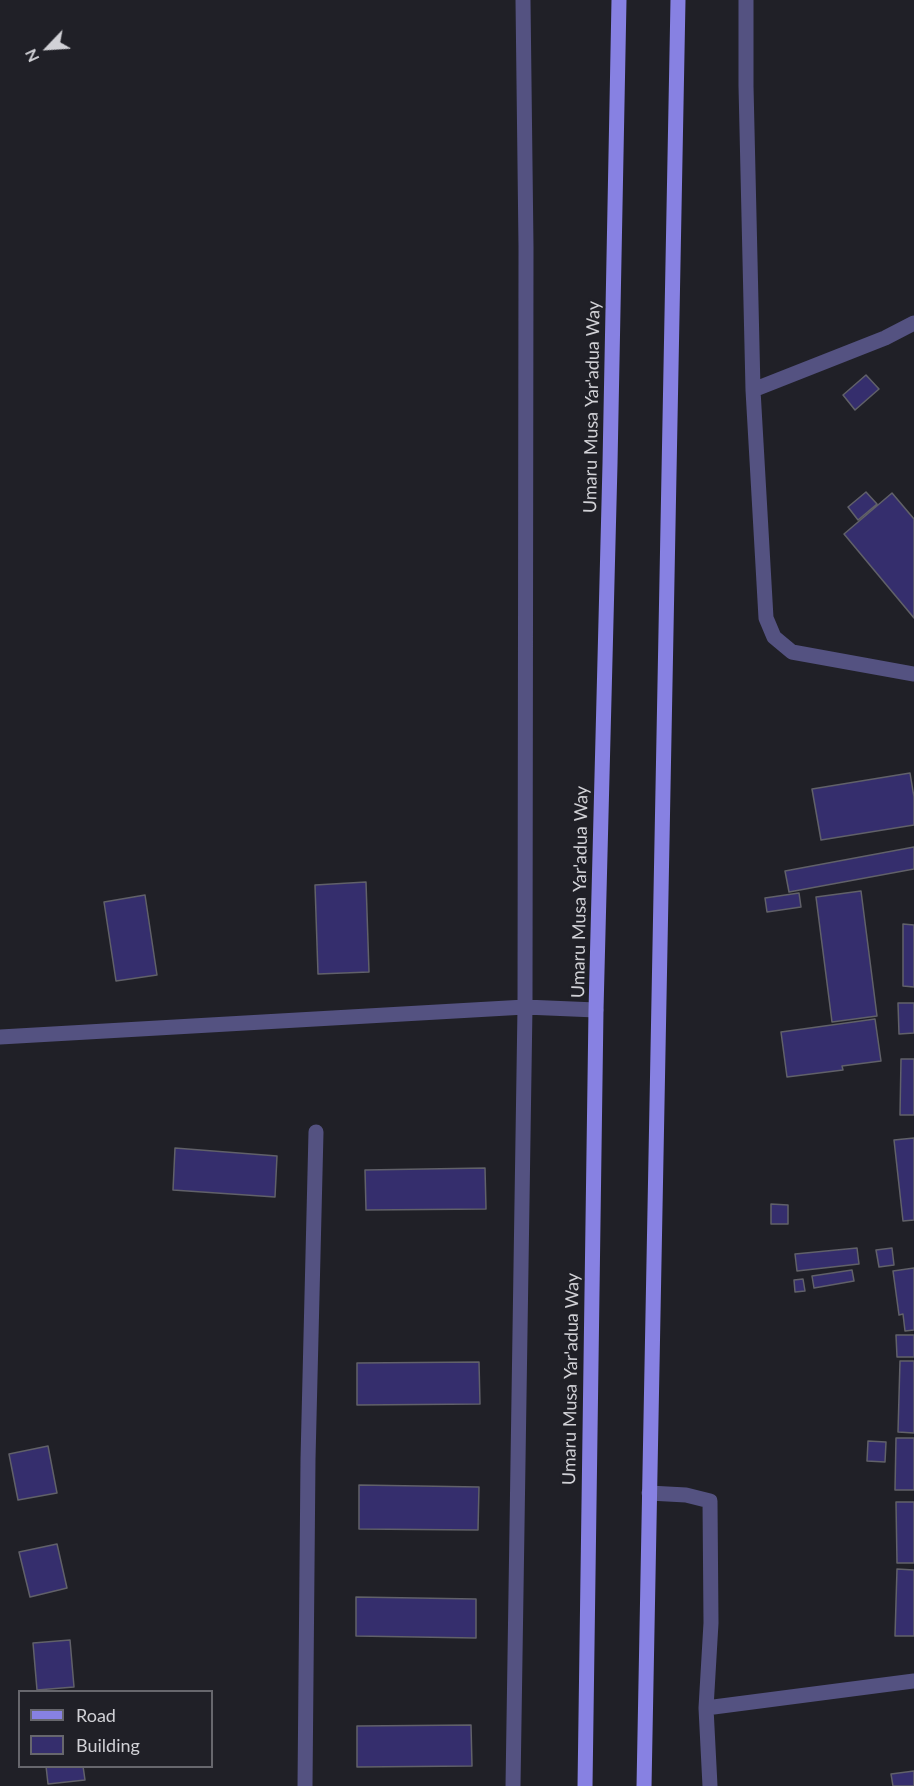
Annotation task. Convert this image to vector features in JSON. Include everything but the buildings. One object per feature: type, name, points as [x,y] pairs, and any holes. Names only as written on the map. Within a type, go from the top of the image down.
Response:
[{"type":"main road","name":"Umaru Musa Yar'adua Way","points":[[585,1786],[596,1010],[619,0]]},
{"type":"main road","points":[[644,1786],[678,0]]},
{"type":"street","points":[[513,1786],[525,1007],[526,247],[523,0]]},
{"type":"street","points":[[746,0],[753,390],[766,618],[774,637],[792,652],[914,674]]},
{"type":"street","points":[[753,390],[885,338],[914,323]]},
{"type":"street","points":[[0,1037],[525,1007],[596,1010]]},
{"type":"street","points":[[305,1786],[308,1459],[315,1132]]},
{"type":"street","points":[[649,1493],[686,1495],[710,1501],[711,1623],[706,1708],[710,1786]]},
{"type":"street","points":[[706,1708],[914,1681]]}]
